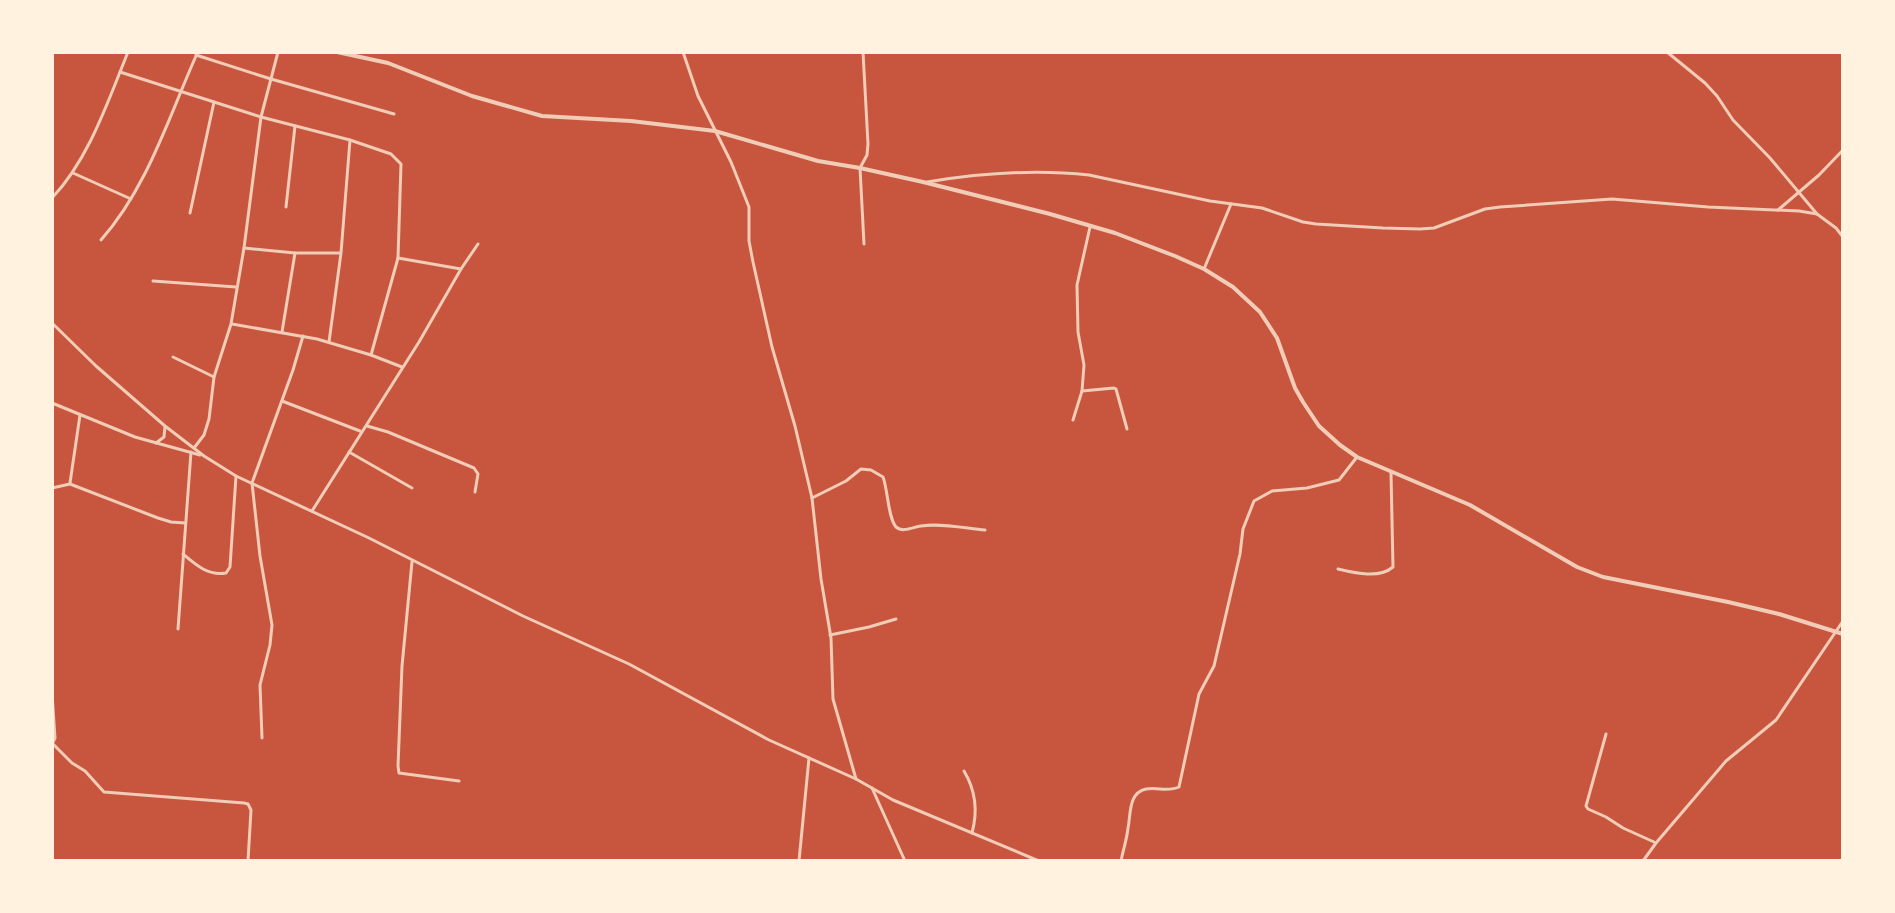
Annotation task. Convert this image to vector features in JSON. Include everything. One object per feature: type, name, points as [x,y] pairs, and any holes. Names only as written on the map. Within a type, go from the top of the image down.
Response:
[{"type":"street","points":[[52,198],[73,173],[87,149],[128,52]]},
{"type":"street","points":[[178,629],[193,450],[204,435],[209,419],[214,377],[231,324],[261,117],[278,52]]},
{"type":"street","points":[[337,52],[388,63],[472,96],[542,116],[631,121],[715,131],[818,161],[923,182],[1090,226],[1141,243],[1204,269],[1233,287],[1260,312],[1277,338],[1295,388],[1319,426],[1357,457],[1470,505],[1577,567],[1603,577],[1728,602],[1843,634]]},
{"type":"street","points":[[683,52],[698,96],[731,162],[749,207],[749,241],[753,262],[812,498],[830,635],[833,699],[856,779]]},
{"type":"street","points":[[863,52],[868,144],[867,155],[860,168],[864,244]]},
{"type":"street","points":[[1667,52],[1705,83],[1733,120],[1817,214],[1843,237]]},
{"type":"street","points":[[101,240],[132,200],[196,54],[394,114]]},
{"type":"street","points":[[120,72],[261,117],[350,140],[391,154],[401,164],[398,258],[371,355]]},
{"type":"street","points":[[190,213],[214,102]]},
{"type":"street","points":[[286,207],[295,126]]},
{"type":"street","points":[[329,342],[341,253],[350,140]]},
{"type":"street","points":[[1778,210],[1843,150]]},
{"type":"street","points":[[923,182],[1008,172],[1070,173],[1262,208],[1303,222],[1393,229],[1434,228],[1485,209],[1603,199],[1817,214]]},
{"type":"street","points":[[73,173],[132,200]]},
{"type":"street","points":[[1204,269],[1231,204]]},
{"type":"street","points":[[1073,420],[1082,391],[1084,365],[1078,332],[1077,285],[1090,226]]},
{"type":"street","points":[[1836,228],[1843,230]]},
{"type":"street","points":[[312,511],[478,244]]},
{"type":"street","points":[[244,248],[341,253]]},
{"type":"street","points":[[282,332],[295,253]]},
{"type":"street","points":[[398,258],[461,269]]},
{"type":"street","points":[[153,281],[236,287]]},
{"type":"street","points":[[52,323],[96,366],[193,450],[236,476],[523,616],[629,664],[769,740],[856,779],[893,800],[1039,861]]},
{"type":"street","points":[[231,324],[329,342],[402,367]]},
{"type":"street","points":[[262,738],[260,685],[272,625],[252,483],[303,336]]},
{"type":"street","points":[[173,357],[214,377]]},
{"type":"street","points":[[1082,391],[1116,389],[1127,429]]},
{"type":"street","points":[[282,401],[361,431]]},
{"type":"street","points":[[52,403],[156,443],[193,450]]},
{"type":"street","points":[[70,484],[80,415]]},
{"type":"street","points":[[156,443],[164,437],[165,426]]},
{"type":"street","points":[[366,426],[474,468],[478,474],[475,492]]},
{"type":"street","points":[[349,452],[412,488]]},
{"type":"street","points":[[1121,861],[1130,807],[1135,795],[1148,789],[1179,787],[1199,694],[1214,666],[1243,529],[1254,501],[1272,491],[1307,488],[1339,480],[1357,457]]},
{"type":"street","points":[[812,498],[866,469],[883,477],[897,527],[985,530]]},
{"type":"street","points":[[1338,569],[1363,574],[1387,572],[1393,567],[1391,473]]},
{"type":"street","points":[[183,554],[206,571],[226,573],[230,567],[236,476]]},
{"type":"street","points":[[52,488],[70,484],[158,518],[185,523]]},
{"type":"street","points":[[413,560],[402,666],[399,773],[459,781]]},
{"type":"street","points":[[830,635],[896,619]]},
{"type":"street","points":[[1643,861],[1726,761],[1776,720],[1843,621]]},
{"type":"street","points":[[52,693],[55,738],[52,744],[85,771],[104,792],[248,804],[251,810],[248,861]]},
{"type":"street","points":[[1606,734],[1586,806],[1656,843]]},
{"type":"street","points":[[799,861],[809,758]]},
{"type":"street","points":[[964,771],[973,786],[975,800],[976,818],[972,833]]},
{"type":"street","points":[[872,788],[905,861]]}]
